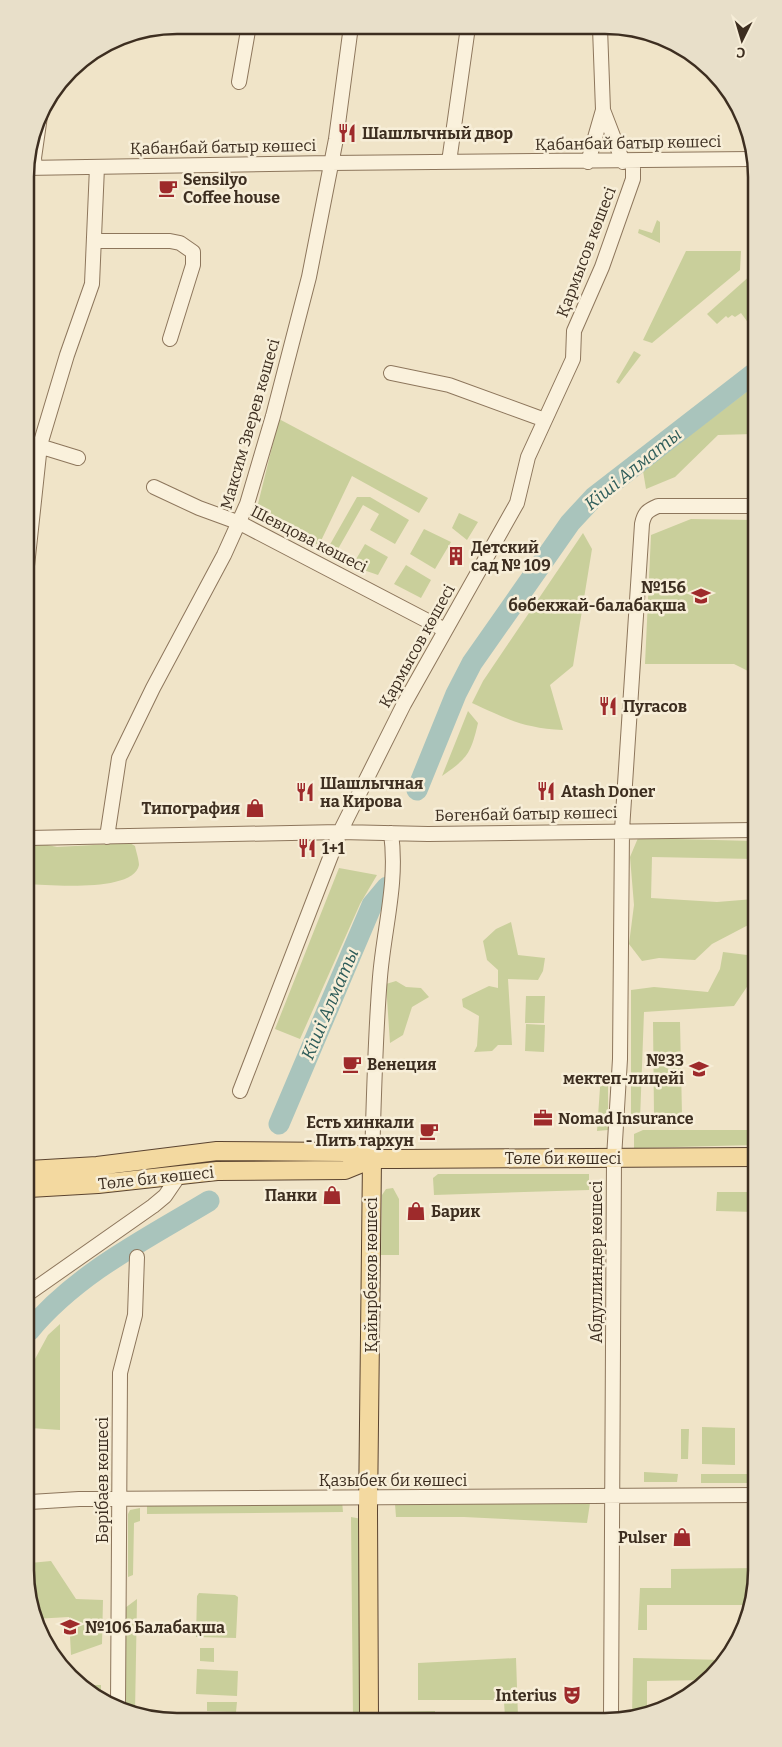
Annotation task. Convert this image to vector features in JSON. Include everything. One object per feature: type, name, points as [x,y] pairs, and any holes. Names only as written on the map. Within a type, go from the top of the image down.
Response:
[{"type":"main road","name":"Төле би көшесі","points":[[34,1170],[97,1166],[217,1151],[345,1152],[372,1159],[748,1157]]},
{"type":"main road","name":"Төле би көшесі","points":[[34,1188],[98,1184],[180,1174],[345,1170],[372,1159]]},
{"type":"main road","name":"Қайырбеков көшесі","points":[[369,1713],[368,1498],[372,1159]]},
{"type":"street","points":[[239,82],[248,34]]},
{"type":"street","name":"Максим Зверев көшесі","points":[[107,837],[119,758],[153,688],[240,523],[273,416],[309,277],[336,139],[351,34]]},
{"type":"street","points":[[449,162],[467,34]]},
{"type":"street","points":[[588,162],[603,110],[600,34]]},
{"type":"street","points":[[603,110],[628,161]]},
{"type":"street","name":"Қабанбай батыр көшесі","points":[[34,168],[747,159]]},
{"type":"street","name":"Қармысов көшесі","points":[[240,1091],[340,832],[404,704],[517,503],[528,457],[573,359],[574,330],[602,267],[633,179],[628,161]]},
{"type":"street","points":[[34,441],[88,297],[96,241],[97,167]]},
{"type":"street","points":[[96,241],[170,241],[180,243],[193,252],[194,264],[170,339]]},
{"type":"street","points":[[391,372],[449,386],[545,420]]},
{"type":"street","points":[[34,444],[78,458]]},
{"type":"street","name":"Шевцова көшесі","points":[[154,487],[199,508],[240,523],[445,630]]},
{"type":"street","name":"Абдуллиндер көшесі","points":[[611,1713],[614,1158],[620,1059],[622,830],[642,524],[644,516],[649,510],[658,506],[748,506]]},
{"type":"street","name":"Бөгенбай батыр көшесі","points":[[34,838],[340,832],[748,830]]},
{"type":"street","name":"Қайырбеков көшесі","points":[[372,1159],[380,976],[393,880],[394,860],[391,833]]},
{"type":"street","points":[[34,1289],[153,1206],[165,1196],[180,1174]]},
{"type":"street","name":"Бәрібаев көшесі","points":[[118,1701],[120,1373],[135,1315],[137,1257]]},
{"type":"street","name":"Қазыбек би көшесі","points":[[34,1502],[748,1495]]},
{"type":"green space","points":[[657,220],[660,222],[660,243],[638,233],[639,229],[652,233]]},
{"type":"green space","points":[[686,251],[741,251],[740,270],[652,343],[643,340]]},
{"type":"green space","points":[[748,278],[748,323],[741,313],[735,317],[732,315],[728,318],[726,316],[717,324],[707,314]]},
{"type":"green space","points":[[634,351],[641,355],[619,384],[616,382]]},
{"type":"green space","points":[[748,391],[748,434],[718,435],[675,477],[646,489],[643,471]]},
{"type":"green space","points":[[279,419],[428,498],[419,513],[352,476],[319,545],[255,516]]},
{"type":"green space","points":[[357,497],[370,497],[409,520],[395,544],[370,530],[379,514],[363,505],[334,556],[328,548]]},
{"type":"green space","points":[[459,513],[478,522],[467,540],[452,528]]},
{"type":"green space","name":"№156 бөбекжай-балабақша","points":[[691,519],[748,520],[748,671],[734,664],[645,664],[651,535]]},
{"type":"green space","points":[[424,529],[451,542],[435,569],[410,554]]},
{"type":"green space","points":[[583,533],[592,549],[573,666],[550,685],[563,730],[526,725],[472,703],[483,681]]},
{"type":"green space","points":[[365,544],[388,557],[378,575],[352,566]]},
{"type":"green space","points":[[406,565],[431,580],[421,598],[394,584]]},
{"type":"green space","points":[[468,711],[478,723],[473,741],[463,759],[442,776]]},
{"type":"green space","points":[[638,838],[748,841],[748,859],[652,857],[651,898],[717,902],[748,899],[748,925],[712,944],[695,960],[659,958],[642,961],[629,944],[634,905],[630,857]]},
{"type":"green space","points":[[34,842],[57,847],[130,843],[135,846],[139,865],[134,874],[107,884],[70,886],[34,884]]},
{"type":"green space","points":[[339,868],[377,875],[360,904],[300,1039],[275,1029]]},
{"type":"green space","points":[[511,922],[518,955],[545,958],[543,971],[538,980],[508,979],[512,1045],[498,1045],[492,1051],[474,1052],[477,1046],[479,1016],[463,1007],[462,999],[489,986],[498,988],[498,970],[487,960],[483,941],[496,929]]},
{"type":"green space","points":[[723,952],[748,955],[748,985],[734,1006],[644,1012],[640,1120],[631,1117],[631,990],[654,987],[708,992],[720,969]]},
{"type":"green space","points":[[396,981],[406,987],[421,988],[429,997],[412,1007],[403,1035],[390,1043],[386,984]]},
{"type":"green space","points":[[526,996],[545,996],[544,1023],[525,1023]]},
{"type":"green space","points":[[653,1022],[680,1022],[682,1115],[654,1115]]},
{"type":"green space","points":[[526,1024],[545,1025],[544,1052],[525,1051]]},
{"type":"green space","points":[[601,1073],[608,1073],[608,1130],[597,1131]]},
{"type":"green space","points":[[643,1130],[748,1130],[748,1145],[634,1148],[634,1134]]},
{"type":"green space","points":[[438,1174],[589,1174],[589,1190],[434,1195],[433,1178]]},
{"type":"green space","points":[[393,1188],[399,1199],[399,1255],[381,1255],[382,1195],[386,1189]]},
{"type":"green space","points":[[717,1192],[748,1192],[748,1212],[716,1211]]},
{"type":"green space","points":[[60,1324],[60,1430],[34,1428],[34,1361],[48,1335]]},
{"type":"green space","points":[[702,1427],[735,1428],[735,1465],[702,1464]]},
{"type":"green space","points":[[681,1429],[689,1429],[688,1459],[681,1459]]},
{"type":"green space","points":[[644,1472],[678,1474],[677,1482],[644,1482]]},
{"type":"green space","points":[[701,1474],[748,1474],[748,1483],[701,1483]]},
{"type":"green space","points":[[342,1501],[343,1512],[147,1514],[147,1503]]},
{"type":"green space","points":[[590,1503],[587,1523],[464,1517],[396,1517],[395,1504]]},
{"type":"green space","points":[[140,1508],[140,1521],[134,1523],[133,1575],[128,1577],[128,1514],[130,1510]]},
{"type":"green space","points":[[351,1517],[362,1519],[363,1713],[353,1713]]},
{"type":"green space","points":[[51,1561],[76,1599],[103,1600],[102,1644],[71,1655],[69,1617],[43,1618],[35,1589],[34,1563]]},
{"type":"green space","points":[[748,1568],[744,1605],[647,1605],[647,1630],[638,1630],[640,1588],[671,1588],[671,1569]]},
{"type":"green space","points":[[199,1593],[235,1595],[238,1597],[236,1638],[196,1637],[197,1596]]},
{"type":"green space","points":[[137,1599],[135,1707],[124,1703],[125,1608]]},
{"type":"green space","points":[[200,1648],[214,1648],[214,1662],[200,1661]]},
{"type":"green space","points":[[516,1658],[518,1713],[505,1713],[504,1702],[492,1700],[418,1700],[418,1663]]},
{"type":"green space","points":[[633,1658],[717,1660],[697,1680],[647,1681],[647,1706],[632,1710]]},
{"type":"green space","points":[[197,1669],[238,1671],[237,1696],[196,1694]]},
{"type":"green space","points":[[92,1685],[101,1685],[101,1692]]},
{"type":"green space","points":[[207,1702],[237,1702],[236,1712],[207,1711]]},
{"type":"green space","points":[[435,1711],[435,1713],[383,1713]]},
{"type":"waterway","name":"Кіші Алматы","points":[[417,790],[456,694],[472,663],[570,523],[594,497],[748,378]]},
{"type":"waterway","name":"Кіші Алматы","points":[[279,1124],[372,905],[387,887]]},
{"type":"waterway","name":"Кіші Алматы","points":[[34,1325],[48,1310],[90,1274],[113,1258],[209,1201]]},
{"type":"place","name":"Шашлычный двор","points":[[347,133]]},
{"type":"place","name":"Sensilyo Coffee house","points":[[168,188]]},
{"type":"place","name":"Детский сад № 109","points":[[456,556]]},
{"type":"place","name":"№156 бөбекжай-балабақша","points":[[701,596]]},
{"type":"place","name":"Пугасов","points":[[608,706]]},
{"type":"place","name":"Atash Doner","points":[[546,791]]},
{"type":"place","name":"Шашлычная на Кирова","points":[[305,792]]},
{"type":"place","name":"Типография","points":[[255,808]]},
{"type":"place","name":"1+1","points":[[307,848]]},
{"type":"place","name":"Венеция","points":[[352,1064]]},
{"type":"place","name":"№33 мектеп-лицейі","points":[[699,1069]]},
{"type":"place","name":"Nomad Insurance","points":[[543,1118]]},
{"type":"place","name":"Есть хинкали - Пить тархун","points":[[429,1131]]},
{"type":"place","name":"Панки","points":[[332,1195]]},
{"type":"place","name":"Барик","points":[[416,1211]]},
{"type":"place","name":"Pulser","points":[[682,1537]]},
{"type":"place","name":"№106 Балабақша","points":[[70,1627]]},
{"type":"place","name":"Interius","points":[[572,1695]]}]
